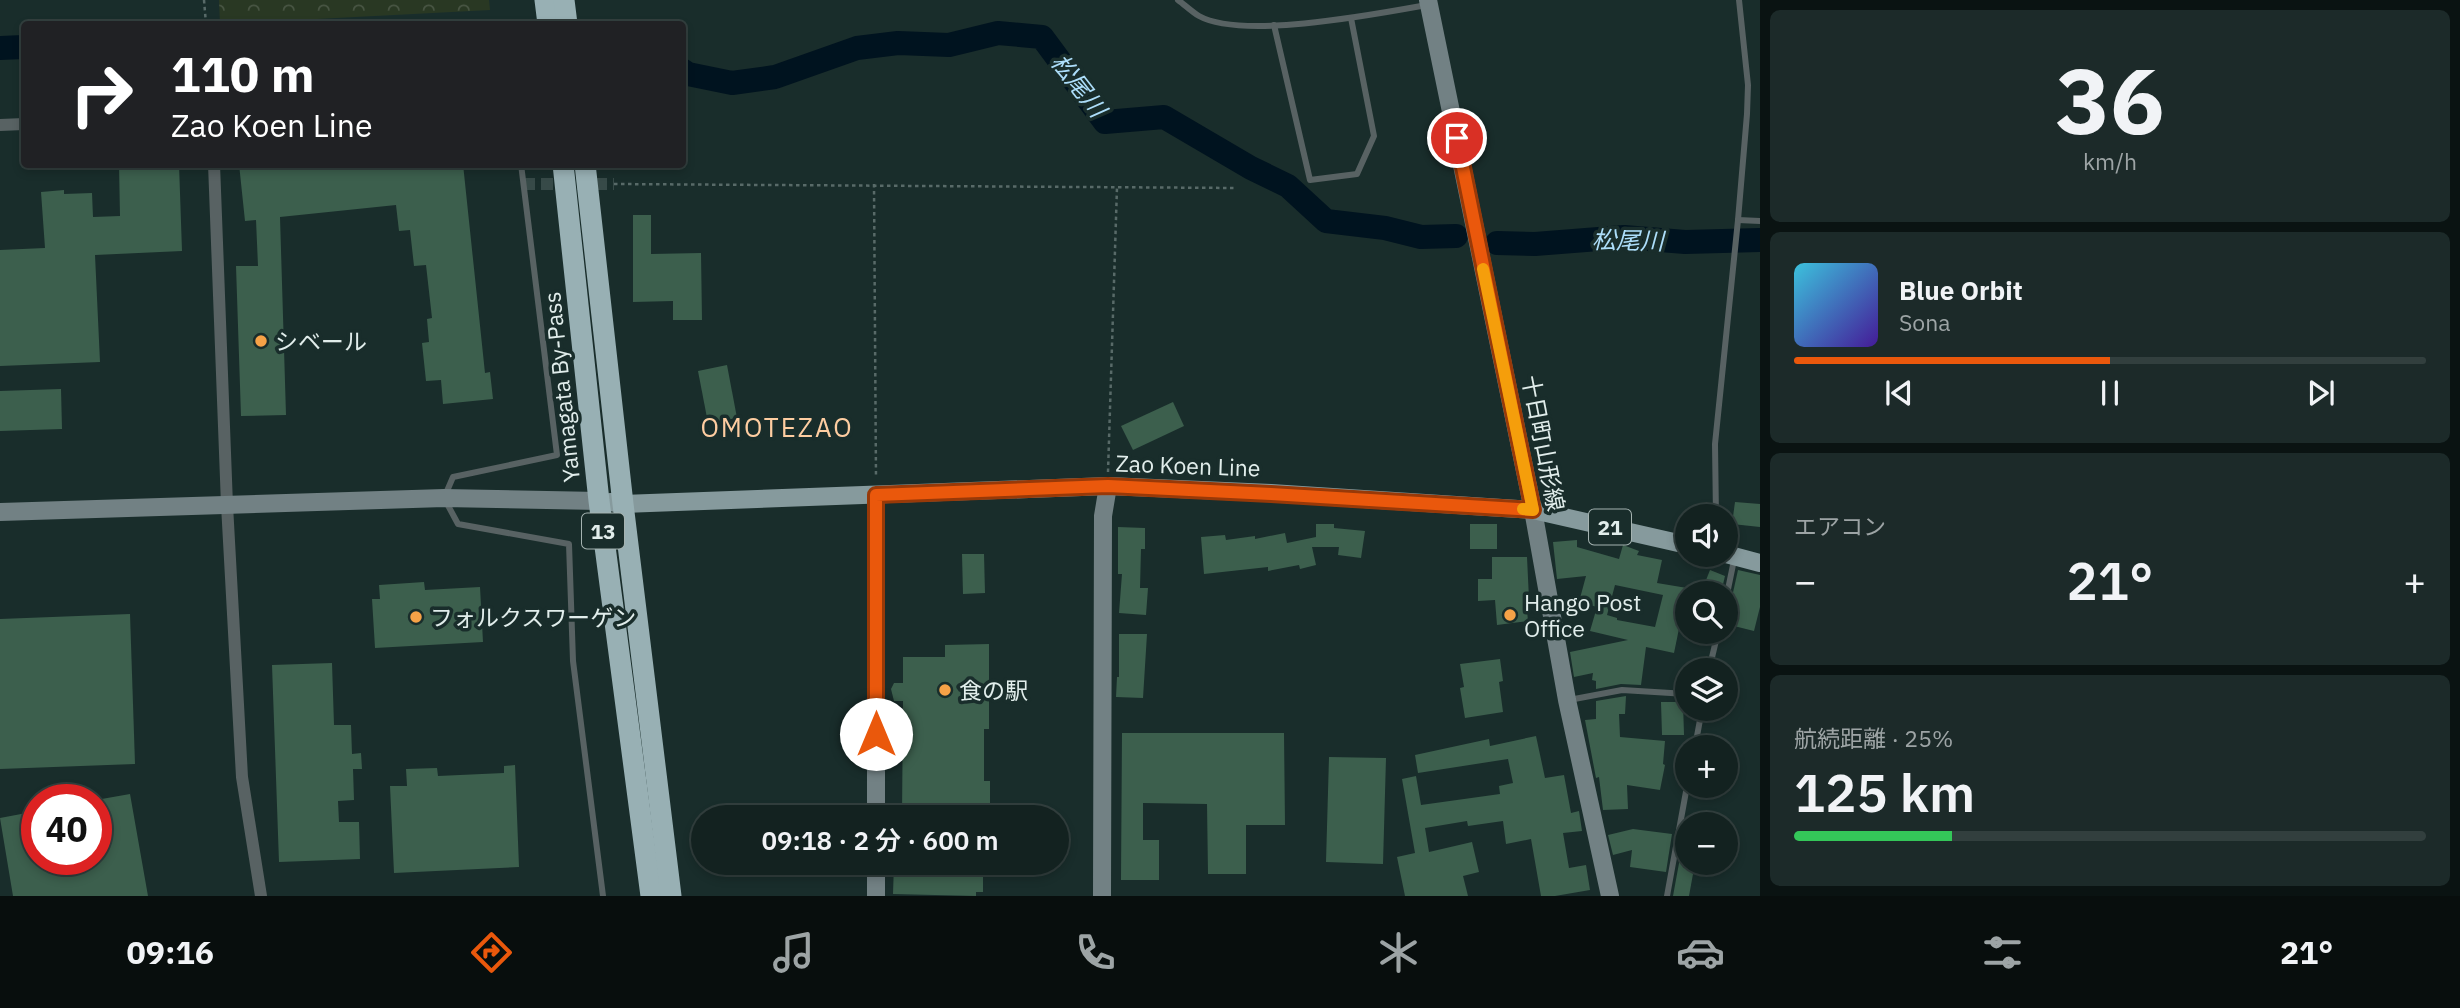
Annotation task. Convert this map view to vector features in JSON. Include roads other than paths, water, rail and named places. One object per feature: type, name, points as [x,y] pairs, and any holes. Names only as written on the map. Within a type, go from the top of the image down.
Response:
[{"type":"highway","points":[[545,0],[548,21]]},
{"type":"highway","points":[[564,0],[567,21]]},
{"type":"highway","name":"Yamagata By-Pass","points":[[564,168],[599,501],[651,896]]},
{"type":"highway","name":"13","points":[[585,168],[671,896]]},
{"type":"main road","name":"Zao Koen Line","points":[[599,501],[623,504],[1108,486],[1533,510],[1675,542]]},
{"type":"main road","points":[[1738,557],[1760,563]]},
{"type":"street","name":"十日町山形線","points":[[1429,2],[1533,510],[1567,700],[1610,896]]},
{"type":"street","points":[[0,125],[21,124]]},
{"type":"street","points":[[214,168],[227,505],[242,777],[261,896]]},
{"type":"street","points":[[1102,896],[1103,516],[1108,486]]},
{"type":"street","points":[[876,495],[876,805]]},
{"type":"street","points":[[0,512],[444,498],[599,501]]},
{"type":"street","points":[[876,875],[876,896]]},
{"type":"lane","points":[[1178,0],[1200,17],[1232,26],[1351,18],[1429,2]]},
{"type":"lane","points":[[1716,504],[1715,444],[1738,220],[1748,86],[1739,0]]},
{"type":"lane","points":[[1274,25],[1310,180],[1357,174],[1374,136],[1351,18]]},
{"type":"lane","points":[[521,168],[557,455],[453,477],[444,498],[458,523],[569,544],[573,661],[603,896]]},
{"type":"lane","points":[[1738,220],[1760,221]]},
{"type":"lane","points":[[1567,700],[1622,690],[1675,693]]},
{"type":"lane","points":[[1667,896],[1685,798]]},
{"type":"waterway","name":"松尾川","points":[[686,73],[732,83],[775,77],[857,48],[898,43],[949,45],[998,33],[1042,37],[1105,122],[1164,117],[1251,168],[1288,186],[1326,221],[1385,228],[1421,237],[1456,236]]},
{"type":"waterway","name":"松尾川","points":[[0,48],[21,47]]},
{"type":"waterway","name":"松尾川","points":[[1497,243],[1535,244],[1624,237],[1685,242],[1760,240]]},
{"type":"tunnel","points":[[523,184],[614,184]]},
{"type":"place","name":"シベール","points":[[261,341]]},
{"type":"place","name":"Hango Post Office","points":[[1510,615]]},
{"type":"place","name":"フォルクスワーゲン","points":[[416,617]]},
{"type":"place","name":"食の駅","points":[[945,690]]},
{"type":"district","name":"OMOTEZAO","points":[[777,427]]}]
